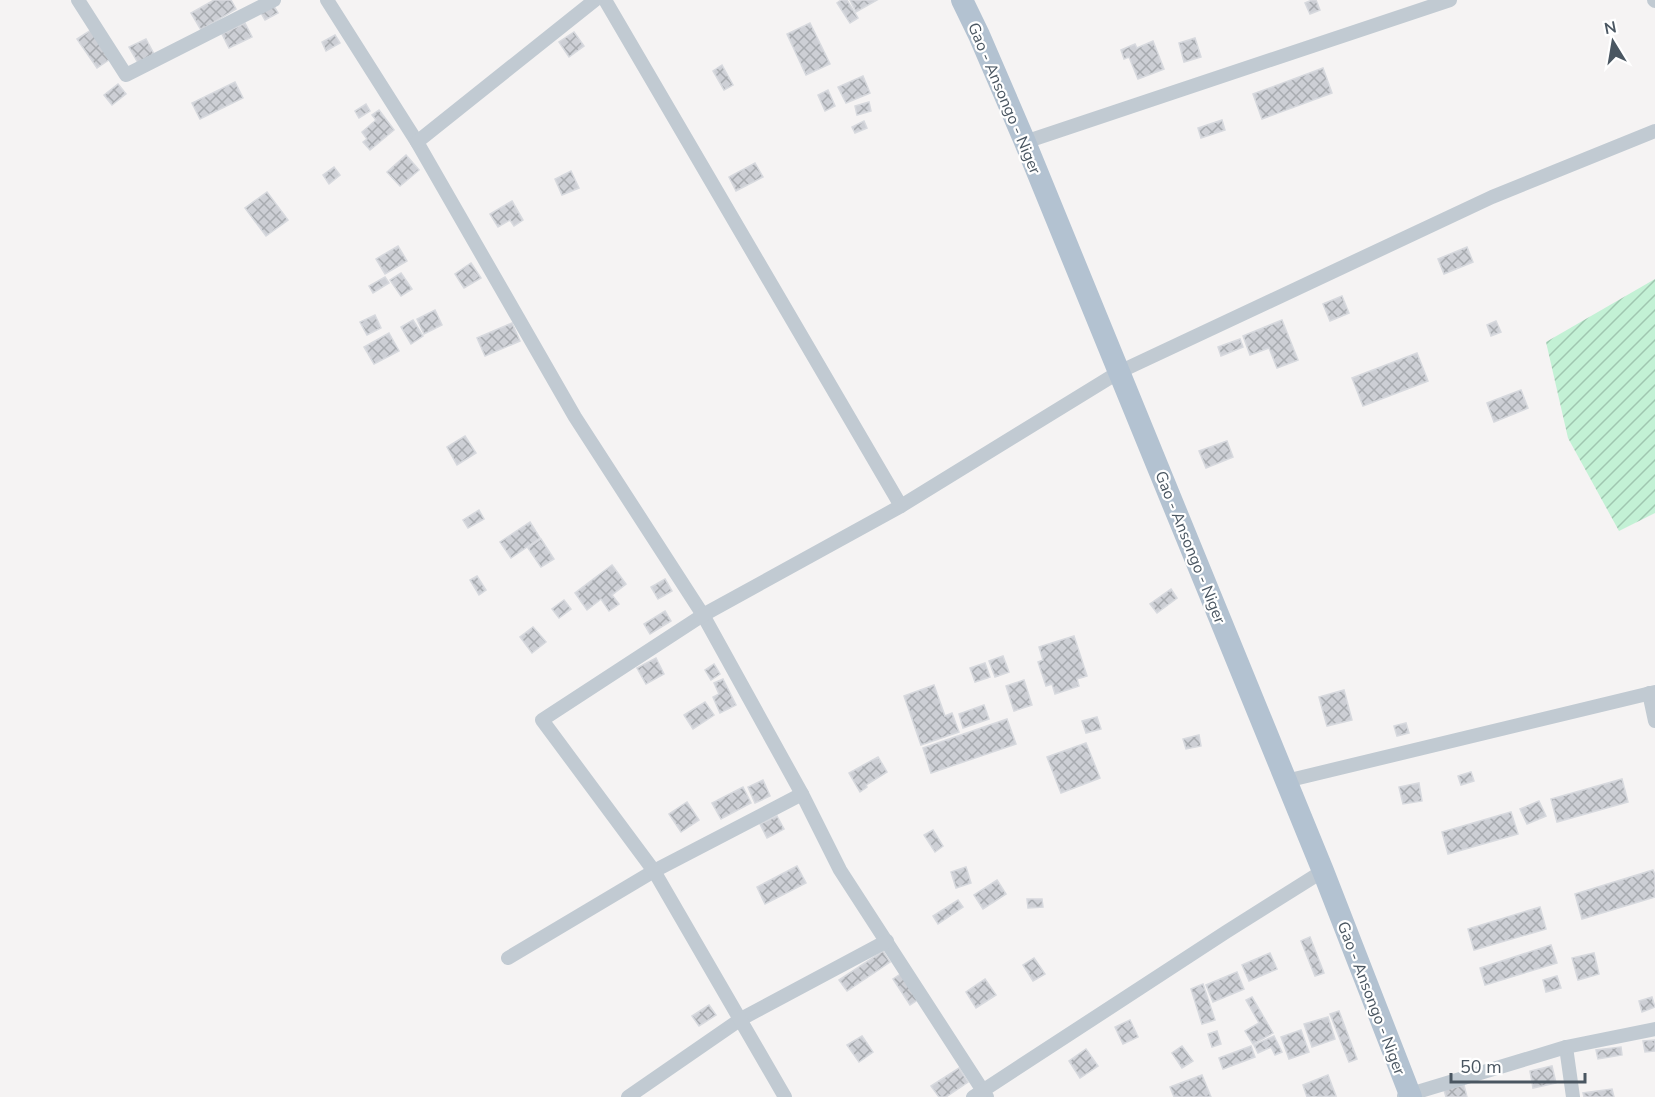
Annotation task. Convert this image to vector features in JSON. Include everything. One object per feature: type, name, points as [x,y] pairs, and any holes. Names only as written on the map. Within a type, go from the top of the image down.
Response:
[{"type":"main road","name":"Gao - Ansongo - Niger","points":[[962,0],[980,35],[1025,142],[1323,871],[1407,1096]]},
{"type":"street","points":[[78,0],[126,75],[274,0]]},
{"type":"street","points":[[327,0],[417,142],[575,417],[703,615],[802,794],[840,870],[981,1095],[1226,932],[1323,871]]},
{"type":"street","points":[[417,142],[595,0]]},
{"type":"street","points":[[605,0],[901,506]]},
{"type":"street","points":[[1025,142],[1450,0]]},
{"type":"street","points":[[785,1097],[654,872],[542,720],[703,615],[901,506],[1119,372],[1492,197],[1655,131]]},
{"type":"street","points":[[1286,781],[1652,692],[1655,721]]},
{"type":"street","points":[[508,958],[654,872],[802,794]]},
{"type":"street","points":[[628,1097],[741,1019],[886,941]]},
{"type":"street","points":[[1407,1096],[1566,1047],[1655,1029]]},
{"type":"street","points":[[1566,1047],[1573,1097]]},
{"type":"green space","points":[[1655,279],[1655,513],[1619,531],[1568,438],[1546,342]]},
{"type":"building","points":[[214,0],[231,0],[236,9],[201,30],[191,13]]},
{"type":"building","points":[[847,0],[858,18],[850,23],[837,3]]},
{"type":"building","points":[[850,0],[877,0],[856,12]]},
{"type":"building","points":[[1316,0],[1320,10],[1310,14],[1305,3]]},
{"type":"building","points":[[274,6],[278,13],[265,20],[261,13]]},
{"type":"building","points":[[245,23],[252,37],[229,48],[222,34]]},
{"type":"building","points":[[810,23],[830,64],[806,75],[787,34]]},
{"type":"building","points":[[91,30],[110,59],[97,68],[77,39]]},
{"type":"building","points":[[574,32],[584,46],[569,57],[559,42]]},
{"type":"building","points":[[335,35],[340,43],[326,51],[322,42]]},
{"type":"building","points":[[1195,38],[1201,57],[1184,62],[1179,43]]},
{"type":"building","points":[[146,39],[154,54],[138,63],[129,47]]},
{"type":"building","points":[[1153,41],[1164,69],[1138,79],[1129,57],[1124,59],[1121,50],[1135,44],[1137,48]]},
{"type":"building","points":[[722,65],[733,85],[724,90],[713,71]]},
{"type":"building","points":[[1323,68],[1332,93],[1262,119],[1253,94]]},
{"type":"building","points":[[863,76],[870,93],[846,103],[838,87]]},
{"type":"building","points":[[235,82],[243,98],[200,119],[192,103]]},
{"type":"building","points":[[118,84],[126,94],[112,105],[104,95]]},
{"type":"building","points":[[828,90],[835,106],[825,111],[818,95]]},
{"type":"building","points":[[869,102],[871,111],[857,115],[855,106]]},
{"type":"building","points":[[366,104],[370,111],[359,118],[355,111]]},
{"type":"building","points":[[379,110],[394,130],[370,150],[363,142],[367,139],[362,132],[376,120],[372,115]]},
{"type":"building","points":[[1222,120],[1225,130],[1201,138],[1198,128]]},
{"type":"building","points":[[864,121],[867,128],[855,133],[852,127]]},
{"type":"building","points":[[406,155],[419,170],[400,186],[387,172]]},
{"type":"building","points":[[755,163],[763,177],[736,191],[729,177]]},
{"type":"building","points":[[334,167],[340,175],[329,184],[323,175]]},
{"type":"building","points":[[571,171],[579,188],[562,195],[555,179]]},
{"type":"building","points":[[267,192],[288,220],[266,236],[245,208]]},
{"type":"building","points":[[512,201],[523,220],[514,226],[510,220],[498,227],[490,214]]},
{"type":"building","points":[[398,246],[407,261],[385,274],[376,259]]},
{"type":"building","points":[[1467,247],[1473,262],[1444,274],[1438,259]]},
{"type":"building","points":[[471,263],[481,278],[464,288],[455,274]]},
{"type":"building","points":[[401,273],[412,289],[401,296],[390,280]]},
{"type":"building","points":[[385,277],[389,283],[373,293],[369,286]]},
{"type":"building","points":[[1342,296],[1349,313],[1330,321],[1323,304]]},
{"type":"building","points":[[435,310],[442,325],[424,334],[417,319]]},
{"type":"building","points":[[375,315],[381,328],[367,335],[360,322]]},
{"type":"building","points":[[413,320],[423,336],[411,344],[401,327]]},
{"type":"building","points":[[1282,320],[1298,360],[1277,368],[1269,348],[1250,355],[1243,336]]},
{"type":"building","points":[[1496,321],[1501,332],[1491,336],[1487,325]]},
{"type":"building","points":[[512,323],[520,341],[485,356],[477,338]]},
{"type":"building","points":[[389,333],[399,351],[374,364],[364,347]]},
{"type":"building","points":[[1240,339],[1243,347],[1221,356],[1218,347]]},
{"type":"building","points":[[1417,353],[1428,381],[1363,406],[1352,378]]},
{"type":"building","points":[[1521,390],[1528,408],[1494,422],[1487,403]]},
{"type":"building","points":[[465,436],[476,453],[457,465],[447,447]]},
{"type":"building","points":[[1227,441],[1233,457],[1206,468],[1199,451]]},
{"type":"building","points":[[479,510],[484,519],[468,528],[463,520]]},
{"type":"building","points":[[530,522],[540,538],[511,558],[500,542]]},
{"type":"building","points":[[541,539],[554,559],[541,567],[528,548]]},
{"type":"building","points":[[612,565],[626,584],[612,595],[619,604],[609,611],[601,599],[587,610],[575,593]]},
{"type":"building","points":[[477,576],[486,590],[479,595],[470,580]]},
{"type":"building","points":[[665,579],[672,591],[658,599],[651,587]]},
{"type":"building","points":[[1171,589],[1177,598],[1157,613],[1150,604]]},
{"type":"building","points":[[564,600],[571,609],[559,618],[552,609]]},
{"type":"building","points":[[665,611],[671,621],[650,634],[644,624]]},
{"type":"building","points":[[533,627],[546,642],[532,653],[520,637]]},
{"type":"building","points":[[1074,636],[1087,676],[1077,679],[1079,686],[1055,694],[1052,684],[1046,686],[1038,662],[1043,660],[1039,647]]},
{"type":"building","points":[[1003,656],[1009,672],[995,677],[989,661]]},
{"type":"building","points":[[656,658],[664,674],[646,684],[637,668]]},
{"type":"building","points":[[985,663],[990,677],[975,682],[970,668]]},
{"type":"building","points":[[714,664],[720,674],[711,680],[705,670]]},
{"type":"building","points":[[723,679],[736,705],[720,713],[713,697],[719,694],[714,683]]},
{"type":"building","points":[[1024,680],[1032,705],[1014,711],[1006,686]]},
{"type":"building","points":[[934,685],[945,716],[952,713],[959,732],[921,745],[904,696]]},
{"type":"building","points":[[1344,690],[1352,720],[1327,726],[1319,697]]},
{"type":"building","points":[[705,702],[714,715],[693,729],[684,715]]},
{"type":"building","points":[[984,705],[989,719],[963,728],[959,714]]},
{"type":"building","points":[[1097,717],[1101,729],[1086,733],[1082,721]]},
{"type":"building","points":[[1007,719],[1016,744],[931,773],[923,748]]},
{"type":"building","points":[[1406,723],[1409,733],[1397,736],[1394,726]]},
{"type":"building","points":[[1199,735],[1201,746],[1186,749],[1183,739]]},
{"type":"building","points":[[1086,743],[1100,778],[1061,793],[1047,757]]},
{"type":"building","points":[[878,757],[887,772],[866,785],[867,787],[860,792],[849,773]]},
{"type":"building","points":[[1471,772],[1474,781],[1461,785],[1458,776]]},
{"type":"building","points":[[1622,779],[1628,802],[1557,822],[1551,799]]},
{"type":"building","points":[[763,780],[770,796],[755,803],[748,787]]},
{"type":"building","points":[[1419,783],[1422,801],[1403,804],[1399,787]]},
{"type":"building","points":[[743,787],[751,803],[721,819],[712,803]]},
{"type":"building","points":[[1539,801],[1546,816],[1527,824],[1520,809]]},
{"type":"building","points":[[687,802],[699,820],[681,832],[669,814]]},
{"type":"building","points":[[1511,812],[1518,834],[1448,854],[1442,832]]},
{"type":"building","points":[[777,816],[784,829],[767,838],[760,824]]},
{"type":"building","points":[[933,830],[943,846],[935,852],[924,835]]},
{"type":"building","points":[[797,866],[806,883],[765,904],[757,887]]},
{"type":"building","points":[[966,867],[971,883],[956,888],[951,872]]},
{"type":"building","points":[[1653,870],[1655,897],[1582,919],[1575,894]]},
{"type":"building","points":[[997,880],[1006,894],[983,909],[974,895]]},
{"type":"building","points":[[1027,899],[1042,899],[1043,907],[1028,908]]},
{"type":"building","points":[[958,900],[963,907],[938,924],[933,916]]},
{"type":"building","points":[[1540,907],[1546,929],[1474,950],[1468,929]]},
{"type":"building","points":[[1310,937],[1324,973],[1315,976],[1301,941]]},
{"type":"building","points":[[1551,945],[1557,963],[1485,985],[1480,968]]},
{"type":"building","points":[[883,951],[890,962],[847,991],[839,980]]},
{"type":"building","points":[[1270,953],[1277,969],[1249,981],[1242,965]]},
{"type":"building","points":[[1594,953],[1599,974],[1578,980],[1572,958]]},
{"type":"building","points":[[1034,958],[1045,974],[1033,981],[1023,965]]},
{"type":"building","points":[[1237,972],[1244,989],[1213,1002],[1206,985]]},
{"type":"building","points":[[902,973],[919,999],[910,1005],[893,979]]},
{"type":"building","points":[[1557,976],[1561,988],[1546,992],[1543,980]]},
{"type":"building","points":[[985,979],[996,995],[976,1008],[966,992]]},
{"type":"building","points":[[1203,984],[1215,1020],[1202,1024],[1191,989]]},
{"type":"building","points":[[1252,997],[1273,1033],[1253,1044],[1245,1031],[1259,1023],[1246,1000]]},
{"type":"building","points":[[1652,997],[1655,1007],[1642,1012],[1639,1001]]},
{"type":"building","points":[[709,1005],[716,1015],[699,1026],[692,1016]]},
{"type":"building","points":[[1339,1011],[1357,1059],[1349,1062],[1330,1014]]},
{"type":"building","points":[[1328,1017],[1335,1039],[1312,1047],[1304,1024]]},
{"type":"building","points":[[1130,1020],[1138,1037],[1123,1044],[1115,1027]]},
{"type":"building","points":[[1301,1030],[1309,1052],[1289,1059],[1281,1037]]},
{"type":"building","points":[[1217,1031],[1221,1044],[1212,1047],[1208,1034]]},
{"type":"building","points":[[862,1036],[873,1052],[859,1062],[847,1045]]},
{"type":"building","points":[[1274,1036],[1282,1052],[1275,1055],[1271,1047],[1258,1053],[1254,1045]]},
{"type":"building","points":[[1655,1040],[1655,1051],[1645,1052],[1643,1041]]},
{"type":"building","points":[[1182,1046],[1193,1061],[1182,1068],[1172,1053]]},
{"type":"building","points":[[1251,1046],[1255,1057],[1223,1069],[1219,1058]]},
{"type":"building","points":[[1621,1047],[1622,1055],[1598,1059],[1596,1050]]},
{"type":"building","points":[[1086,1049],[1098,1066],[1080,1078],[1069,1061]]},
{"type":"building","points":[[1552,1066],[1556,1083],[1533,1088],[1530,1071]]},
{"type":"building","points":[[959,1068],[968,1082],[946,1097],[939,1097],[931,1086]]},
{"type":"building","points":[[1202,1075],[1211,1097],[1174,1097],[1170,1087]]},
{"type":"building","points":[[1328,1075],[1336,1096],[1307,1097],[1303,1085]]},
{"type":"building","points":[[1464,1085],[1467,1097],[1446,1097],[1444,1090]]},
{"type":"building","points":[[1612,1089],[1614,1097],[1584,1097],[1583,1093]]}]
